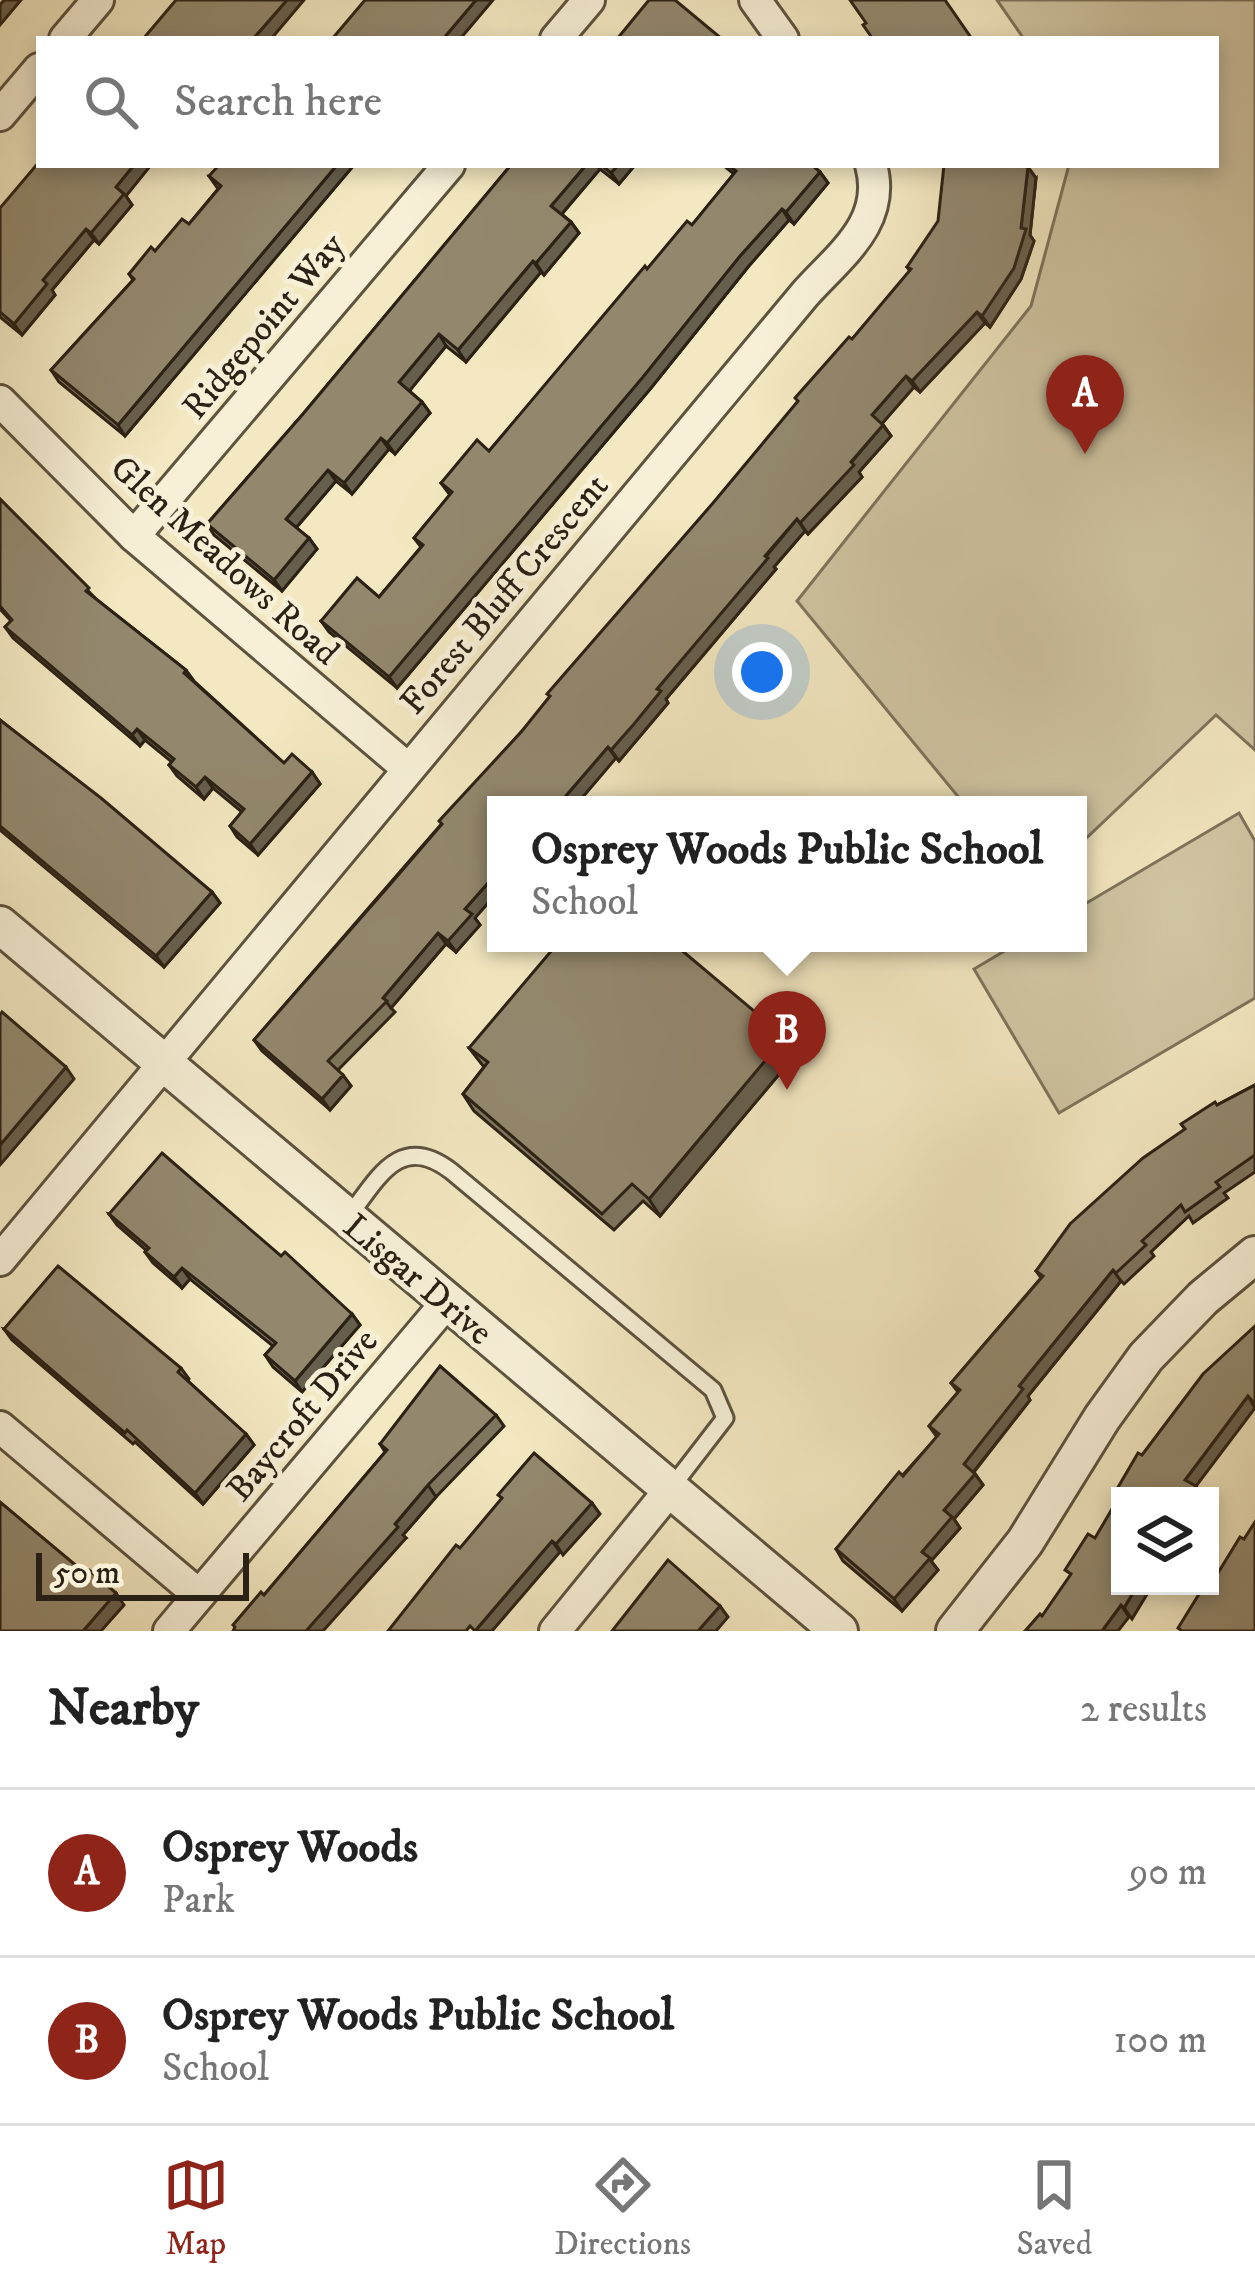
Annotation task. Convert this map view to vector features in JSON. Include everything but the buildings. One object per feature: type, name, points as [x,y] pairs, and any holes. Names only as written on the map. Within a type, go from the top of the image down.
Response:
[{"type":"street","points":[[68,36],[98,0]]},
{"type":"street","points":[[559,36],[589,0]]},
{"type":"street","points":[[755,0],[781,36]]},
{"type":"street","points":[[0,116],[36,73]]},
{"type":"street","name":"Ridgepoint Way","points":[[134,536],[446,168]]},
{"type":"street","name":"Forest Bluff Crescent","points":[[0,1260],[407,768],[865,228],[877,185],[872,168]]},
{"type":"street","name":"Glen Meadows Road","points":[[0,401],[134,536],[407,768]]},
{"type":"street","name":"Lisgar Drive","points":[[0,925],[839,1631]]},
{"type":"street","points":[[955,1631],[1025,1542],[1146,1357],[1203,1298],[1255,1255]]},
{"type":"street","name":"Baycroft Drive","points":[[169,1631],[447,1302]]},
{"type":"street","points":[[0,1427],[199,1595]]},
{"type":"street","points":[[555,1631],[669,1491]]},
{"type":"lane","points":[[347,1218],[398,1160],[409,1155],[440,1162],[713,1390],[725,1418],[669,1491]]},
{"type":"shaded area","points":[[997,0],[1255,0],[1255,750],[1216,715],[1087,837],[1087,796],[958,796],[797,601],[1031,306],[1068,168],[1219,168],[1219,36],[1022,36]]},
{"type":"shaded area","points":[[1239,813],[1255,841],[1255,998],[1059,1113],[974,969],[1003,952],[1087,952],[1087,903]]},
{"type":"place","name":"Osprey Woods","points":[[1085,454]]},
{"type":"place","name":"Osprey Woods Public School","points":[[787,1090]]}]
